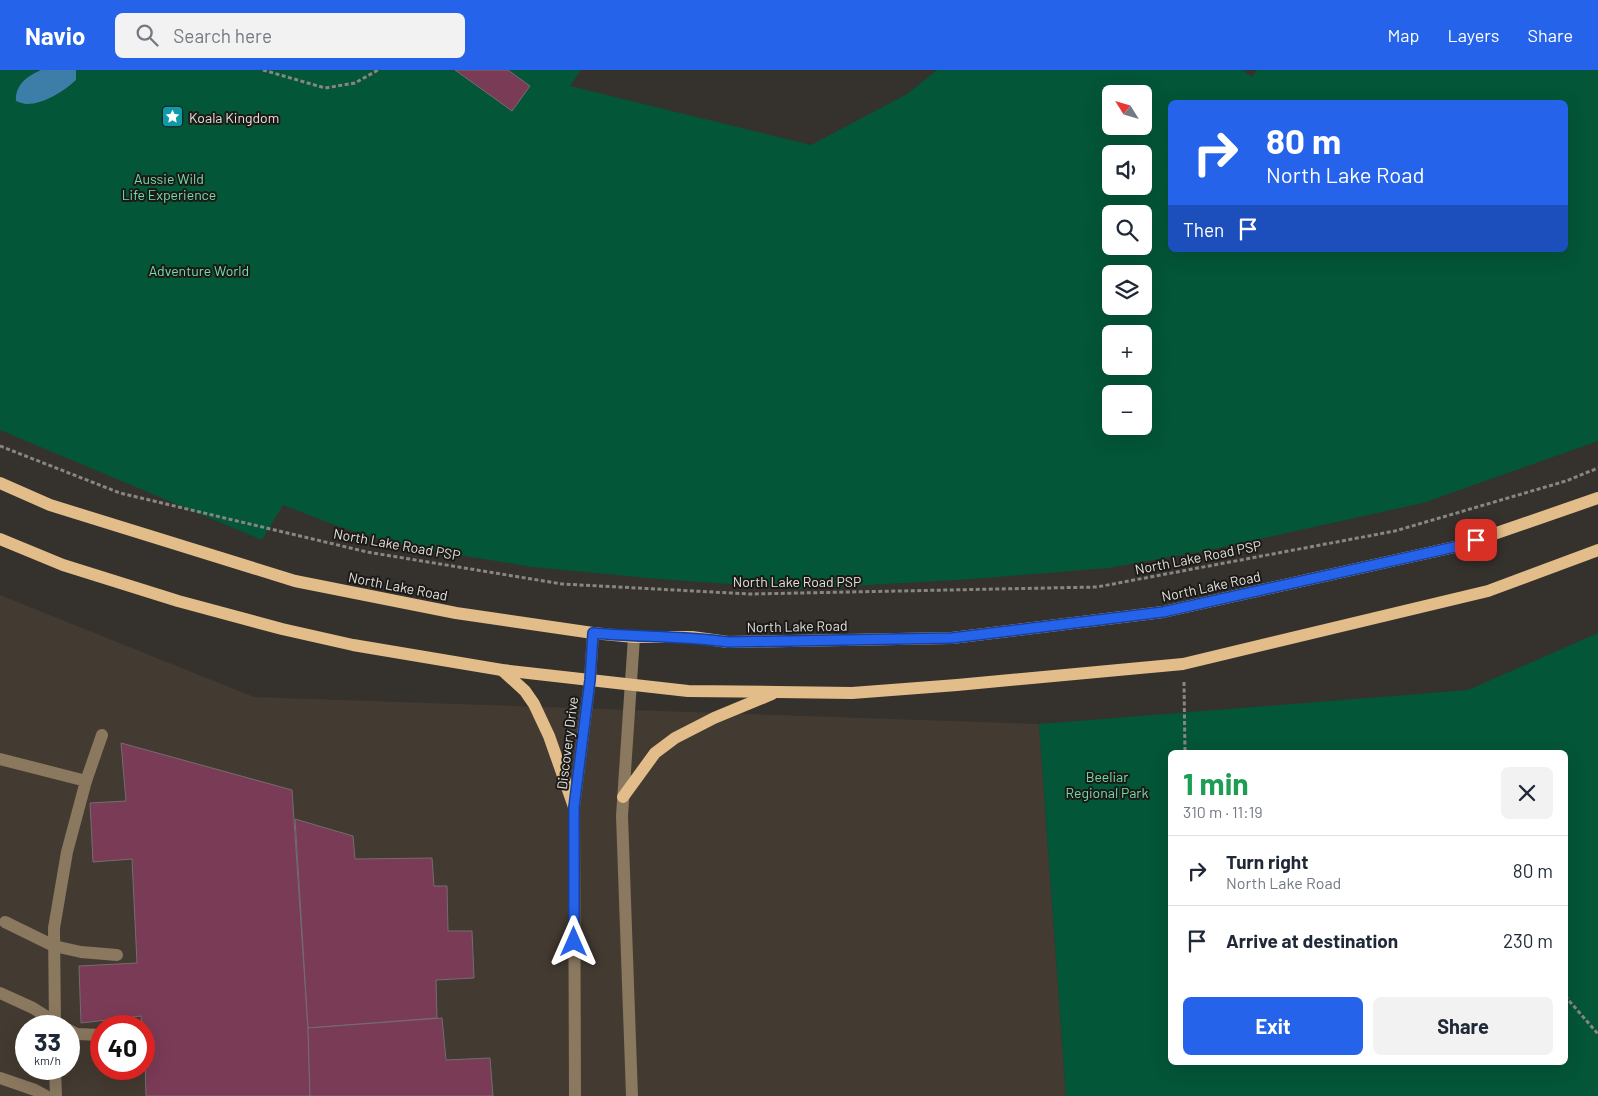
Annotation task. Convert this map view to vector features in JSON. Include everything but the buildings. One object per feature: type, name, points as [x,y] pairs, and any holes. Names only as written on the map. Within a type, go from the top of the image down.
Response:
[{"type":"main road","name":"North Lake Road","points":[[2,482],[50,505],[294,581],[456,612],[593,633],[634,637],[692,637],[728,642],[952,638],[1163,612],[1459,546],[1598,498]]},
{"type":"main road","points":[[0,538],[63,565],[178,601],[282,629],[353,645],[502,670],[590,680],[688,690],[777,692],[862,692],[1183,664],[1488,591],[1598,550]]},
{"type":"main road","points":[[502,670],[525,690],[534,704],[549,736],[574,807]]},
{"type":"main road","points":[[623,797],[654,752],[675,738],[714,718],[777,692]]},
{"type":"street","name":"Discovery Drive","points":[[575,1096],[574,807],[590,680],[593,633]]},
{"type":"street","points":[[632,1096],[622,816],[634,637]]},
{"type":"street","points":[[57,1015],[54,928],[67,852],[86,780],[102,736]]},
{"type":"street","points":[[0,760],[86,780]]},
{"type":"street","points":[[5,922],[54,946],[81,952],[116,954]]},
{"type":"street","points":[[0,993],[34,1008],[43,1015]]},
{"type":"street","points":[[0,1078],[35,1090],[46,1096]]},
{"type":"street","points":[[55,1080],[56,1096]]},
{"type":"path","points":[[264,70],[325,88],[355,83],[378,70]]},
{"type":"path","name":"North Lake Road PSP","points":[[0,446],[120,493],[366,552],[562,584],[750,594],[1097,587],[1395,531],[1566,481],[1598,468]]},
{"type":"path","points":[[1183,664],[1185,750]]},
{"type":"path","points":[[1568,999],[1598,1034]]},
{"type":"shaded area","points":[[0,595],[254,697],[1039,724],[1066,1096],[0,1096]]},
{"type":"green space","points":[[0,70],[581,70],[570,86],[811,145],[907,94],[937,70],[1243,70],[1252,77],[1257,70],[1598,70],[1598,441],[1423,503],[1210,550],[1108,568],[973,579],[799,589],[658,579],[533,567],[403,546],[337,526],[283,505],[262,540],[0,430]]},
{"type":"green space","name":"Beeliar Regional Park","points":[[1598,633],[1598,1096],[1066,1096],[1039,724],[1468,690]]},
{"type":"water","points":[[41,70],[76,70],[76,80],[60,92],[40,102],[27,104],[16,101],[16,95],[23,82]]},
{"type":"place","name":"Koala Kingdom","points":[[173,117]]},
{"type":"route","points":[[574,942],[574,807],[590,680],[593,633],[634,637],[692,637],[728,642],[952,638],[1163,612],[1459,546],[1476,540]]},
{"type":"park label","name":"Aussie Wild Life Experience","points":[[169,186]]},
{"type":"park label","name":"Adventure World","points":[[199,270]]}]
